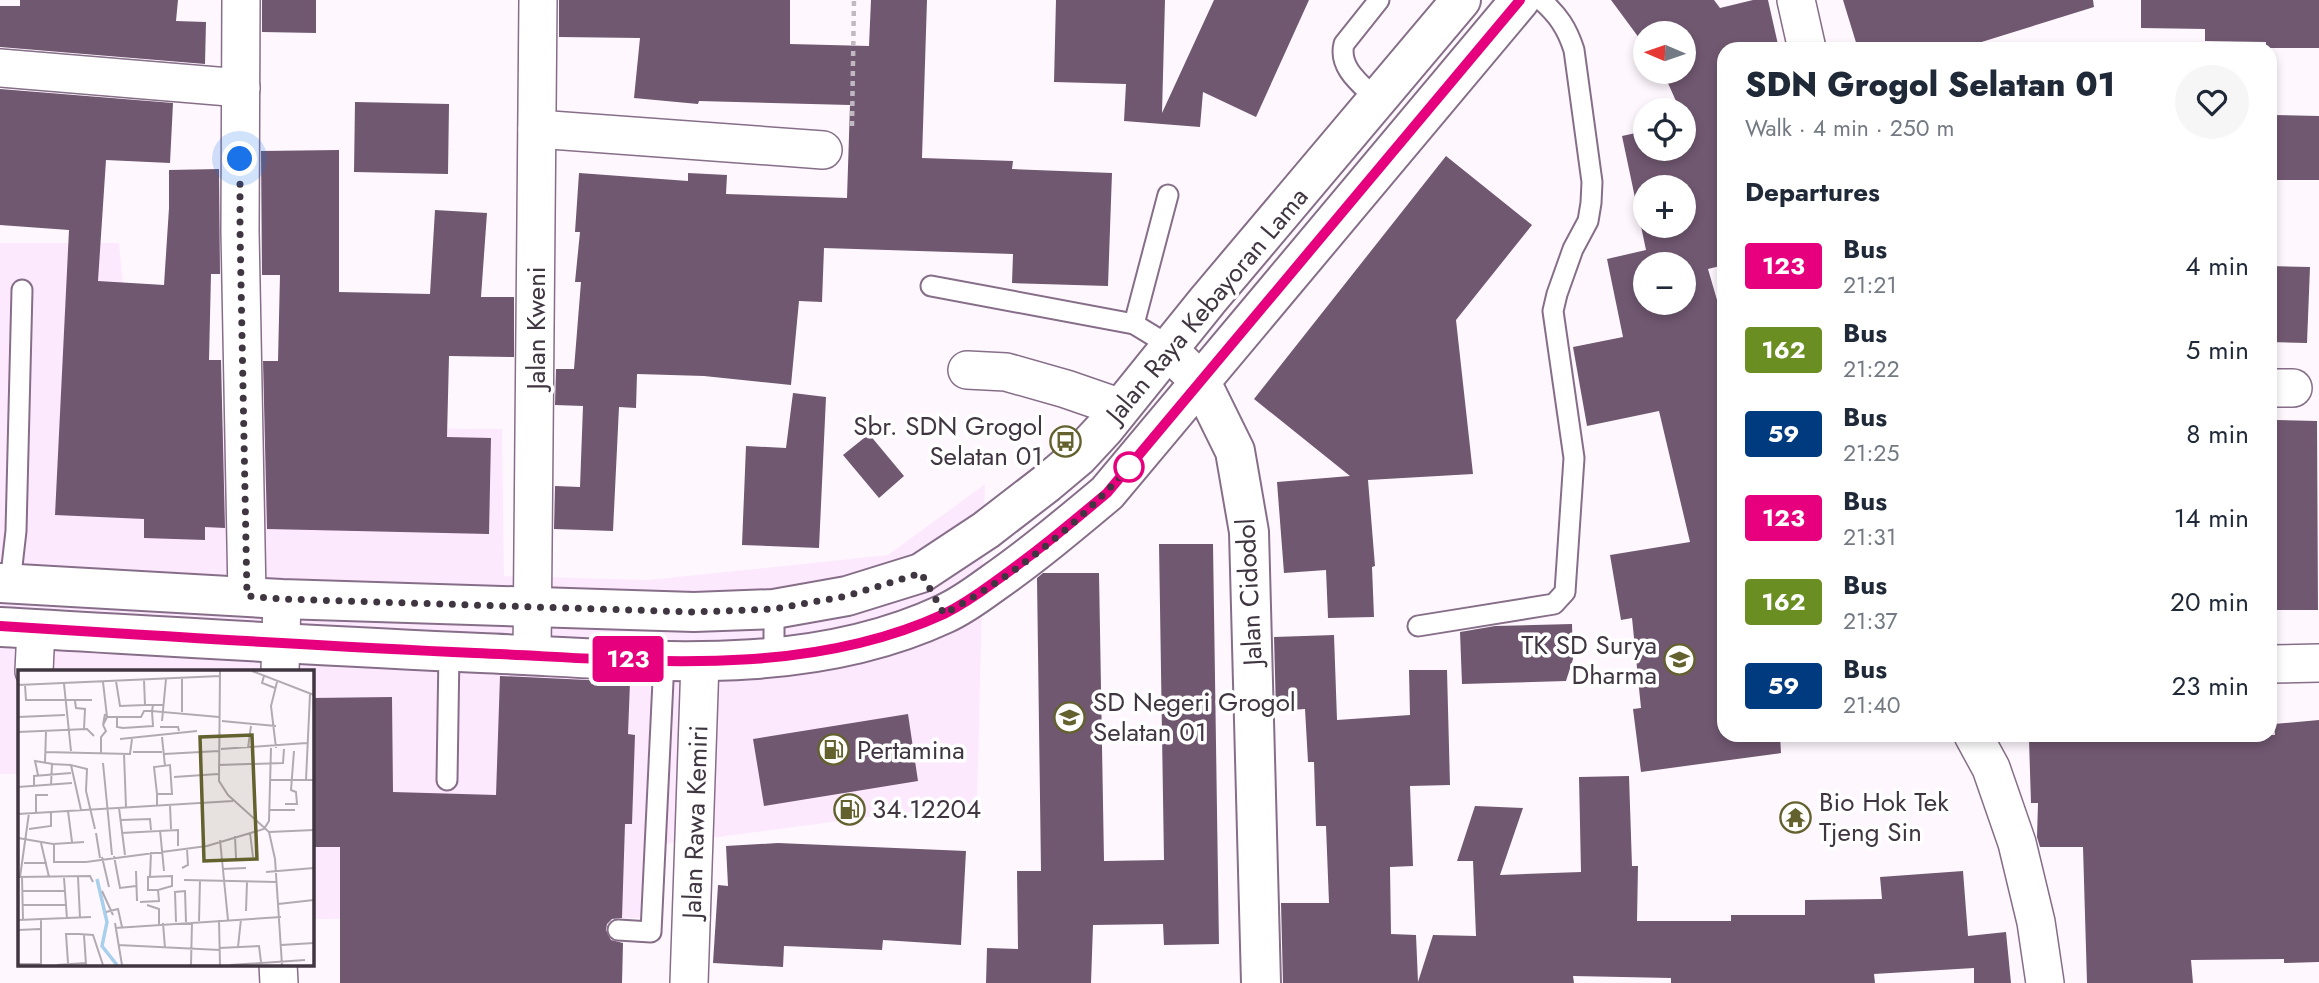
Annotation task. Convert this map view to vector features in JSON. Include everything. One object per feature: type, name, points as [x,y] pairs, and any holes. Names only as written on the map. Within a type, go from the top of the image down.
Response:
[{"type":"main road","name":"Jalan Raya Kebayoran Lama","points":[[5,583],[265,597],[694,612],[774,609],[847,596],[921,573],[986,530],[1077,457],[1121,408],[1461,0]]},
{"type":"main road","name":"Jalan Raya Kebayoran Lama","points":[[18,628],[281,658],[449,652],[682,661],[774,658],[836,649],[898,632],[944,614],[1034,554],[1107,493],[1520,0]]},
{"type":"main road","name":"Jalan Cidodol","points":[[1168,350],[1201,382],[1235,451],[1249,532],[1261,983]]},
{"type":"street","points":[[242,0],[240,231],[265,597],[281,658]]},
{"type":"street","name":"Jalan Kweni","points":[[532,655],[538,0]]},
{"type":"street","points":[[1796,0],[1805,42]]},
{"type":"street","points":[[0,68],[242,88]]},
{"type":"street","points":[[537,129],[823,150]]},
{"type":"street","points":[[967,370],[1006,372],[1121,408]]},
{"type":"street","points":[[18,628],[34,670]]},
{"type":"street","name":"Jalan Rawa Kemiri","points":[[682,661],[689,983]]},
{"type":"street","points":[[2277,664],[2319,663]]},
{"type":"street","points":[[1977,742],[1992,768],[2017,843],[2036,922],[2045,983]]},
{"type":"street","points":[[278,965],[279,983]]},
{"type":"lane","points":[[1377,100],[1343,63],[1342,53],[1344,44],[1380,0]]},
{"type":"lane","points":[[1418,626],[1554,604],[1565,592],[1574,458],[1553,311],[1573,250],[1588,221],[1592,182],[1574,50],[1568,32],[1557,14],[1541,0]]},
{"type":"lane","points":[[1133,324],[1168,195]]},
{"type":"lane","points":[[931,286],[1133,324],[1157,338],[1168,350]]},
{"type":"lane","points":[[5,583],[16,531],[22,290]]},
{"type":"lane","points":[[921,573],[944,614]]},
{"type":"lane","points":[[774,609],[774,658]]},
{"type":"lane","points":[[447,780],[449,652]]},
{"type":"lane","points":[[618,930],[650,932],[682,661]]},
{"type":"path","points":[[823,150],[844,146],[852,132],[854,0]]},
{"type":"shaded area","points":[[0,243],[119,243],[136,426],[502,429],[504,576],[648,580],[888,555],[985,484],[977,803],[658,845],[660,918],[313,919],[313,670],[18,670],[18,774],[0,774]]},
{"type":"building","points":[[20,0],[178,0],[176,21],[206,22],[205,64],[0,47],[0,6],[20,6]]},
{"type":"building","points":[[262,0],[316,0],[316,33],[262,32]]},
{"type":"building","points":[[559,0],[790,0],[790,44],[869,46],[871,0],[927,0],[922,158],[1013,161],[1012,169],[1112,173],[1108,286],[1012,283],[1013,254],[824,248],[822,302],[799,301],[791,385],[704,376],[637,374],[636,408],[619,407],[613,531],[554,529],[555,486],[580,487],[583,406],[555,405],[556,369],[574,369],[581,282],[575,282],[580,232],[575,232],[579,173],[688,181],[688,173],[727,175],[726,194],[847,198],[850,105],[699,101],[698,104],[634,98],[640,38],[559,37]]},
{"type":"building","points":[[1056,0],[1165,0],[1162,113],[1214,0],[1309,0],[1256,117],[1203,92],[1200,127],[1124,121],[1126,84],[1054,82]]},
{"type":"building","points":[[1611,0],[1714,0],[1720,8],[1753,0],[1768,0],[1777,42],[1717,42],[1717,267],[1708,269],[1717,300],[1717,742],[1780,742],[1781,753],[1641,772],[1633,709],[1641,708],[1632,618],[1621,620],[1610,555],[1690,542],[1659,411],[1587,426],[1573,347],[1623,337],[1607,259],[1633,253],[1633,315],[1696,315],[1696,252],[1637,252],[1646,250],[1643,238],[1696,238],[1696,175],[1633,175],[1633,188],[1622,136],[1633,134],[1633,161],[1696,161],[1696,98],[1675,98],[1668,84],[1696,84],[1696,21],[1633,21],[1633,30]]},
{"type":"building","points":[[1843,0],[2093,0],[2094,7],[1982,42],[1856,42]]},
{"type":"building","points":[[2141,0],[2319,0],[2319,48],[2277,48],[2277,42],[2205,41],[2205,29],[2141,28]]},
{"type":"building","points":[[0,89],[173,103],[170,163],[106,160],[98,281],[164,285],[169,170],[219,169],[220,274],[211,274],[209,360],[221,360],[225,528],[205,527],[205,540],[144,538],[144,519],[55,515],[69,230],[0,225]]},
{"type":"building","points":[[355,102],[449,104],[448,174],[354,172]]},
{"type":"building","points":[[2277,115],[2319,116],[2319,180],[2277,180]]},
{"type":"building","points":[[339,150],[339,292],[430,294],[435,210],[487,213],[481,297],[514,297],[514,357],[449,356],[447,437],[491,438],[489,534],[267,529],[263,361],[278,361],[280,275],[262,275],[261,151]]},
{"type":"building","points":[[1446,156],[1532,225],[1456,320],[1473,474],[1368,480],[1375,566],[1372,567],[1374,617],[1328,618],[1326,570],[1284,573],[1277,482],[1350,476],[1254,399]]},
{"type":"building","points":[[2277,266],[2310,267],[2307,343],[2277,342]]},
{"type":"building","points":[[793,393],[826,397],[819,548],[742,545],[746,446],[786,448]]},
{"type":"building","points":[[2277,420],[2317,421],[2318,610],[2277,610]]},
{"type":"building","points":[[869,434],[904,476],[879,498],[843,455]]},
{"type":"building","name":"SD Negeri Grogol Selatan 01","points":[[1159,544],[1213,544],[1219,944],[1164,945],[1163,924],[1093,925],[1091,983],[986,983],[987,948],[1018,949],[1017,871],[1041,871],[1037,578],[1043,573],[1099,573],[1104,861],[1164,860]]},
{"type":"building","points":[[1572,624],[1573,659],[1566,681],[1462,684],[1460,632],[1495,626]]},
{"type":"building","points":[[1334,635],[1337,720],[1410,715],[1409,670],[1447,670],[1450,785],[1410,786],[1413,866],[1390,867],[1391,934],[1416,935],[1418,982],[1433,935],[1476,936],[1473,861],[1457,861],[1475,806],[1523,808],[1500,875],[1581,872],[1579,777],[1629,776],[1632,866],[1638,866],[1637,921],[1731,921],[1731,915],[1805,915],[1805,900],[1882,899],[1880,877],[1963,871],[1968,936],[2006,932],[2011,983],[1974,983],[1974,968],[1874,974],[1875,983],[1671,983],[1671,978],[1573,976],[1574,983],[1283,983],[1281,903],[1329,903],[1326,826],[1316,826],[1314,762],[1308,762],[1305,709],[1276,711],[1274,637]]},
{"type":"building","points":[[500,676],[630,682],[628,734],[635,735],[632,824],[625,824],[622,918],[612,919],[606,930],[611,940],[623,943],[622,983],[340,983],[340,847],[313,847],[313,698],[392,697],[393,792],[496,795]]},
{"type":"building","name":"Pertamina","points":[[908,714],[918,781],[764,806],[753,739]]},
{"type":"building","points":[[2319,720],[2319,962],[2284,963],[2284,959],[2191,960],[2193,983],[2087,983],[2083,847],[2040,847],[2037,837],[2038,803],[2031,803],[2029,742],[2277,742],[2277,724]]},
{"type":"building","points":[[778,843],[966,851],[961,945],[883,940],[882,950],[784,946],[783,967],[713,963],[718,885],[728,886],[726,846]]},
{"type":"bus line","name":"123","points":[[0,626],[281,644],[700,662],[774,658],[836,649],[898,632],[944,614],[1034,554],[1107,493],[1520,0]]},
{"type":"place","name":"Sbr. SDN Grogol Selatan 01","points":[[1066,441]]},
{"type":"place","name":"TK SD Surya Dharma","points":[[1680,660]]},
{"type":"place","name":"SD Negeri Grogol Selatan 01","points":[[1070,717]]},
{"type":"place","name":"Pertamina","points":[[834,750]]},
{"type":"place","name":"34.12204","points":[[849,809]]},
{"type":"place","name":"Bio Hok Tek Tjeng Sin","points":[[1796,817]]},
{"type":"route","points":[[240,159],[247,596],[694,612],[774,609],[798,605],[847,596],[921,573],[944,614],[1034,554],[1107,493],[1129,467]]}]
